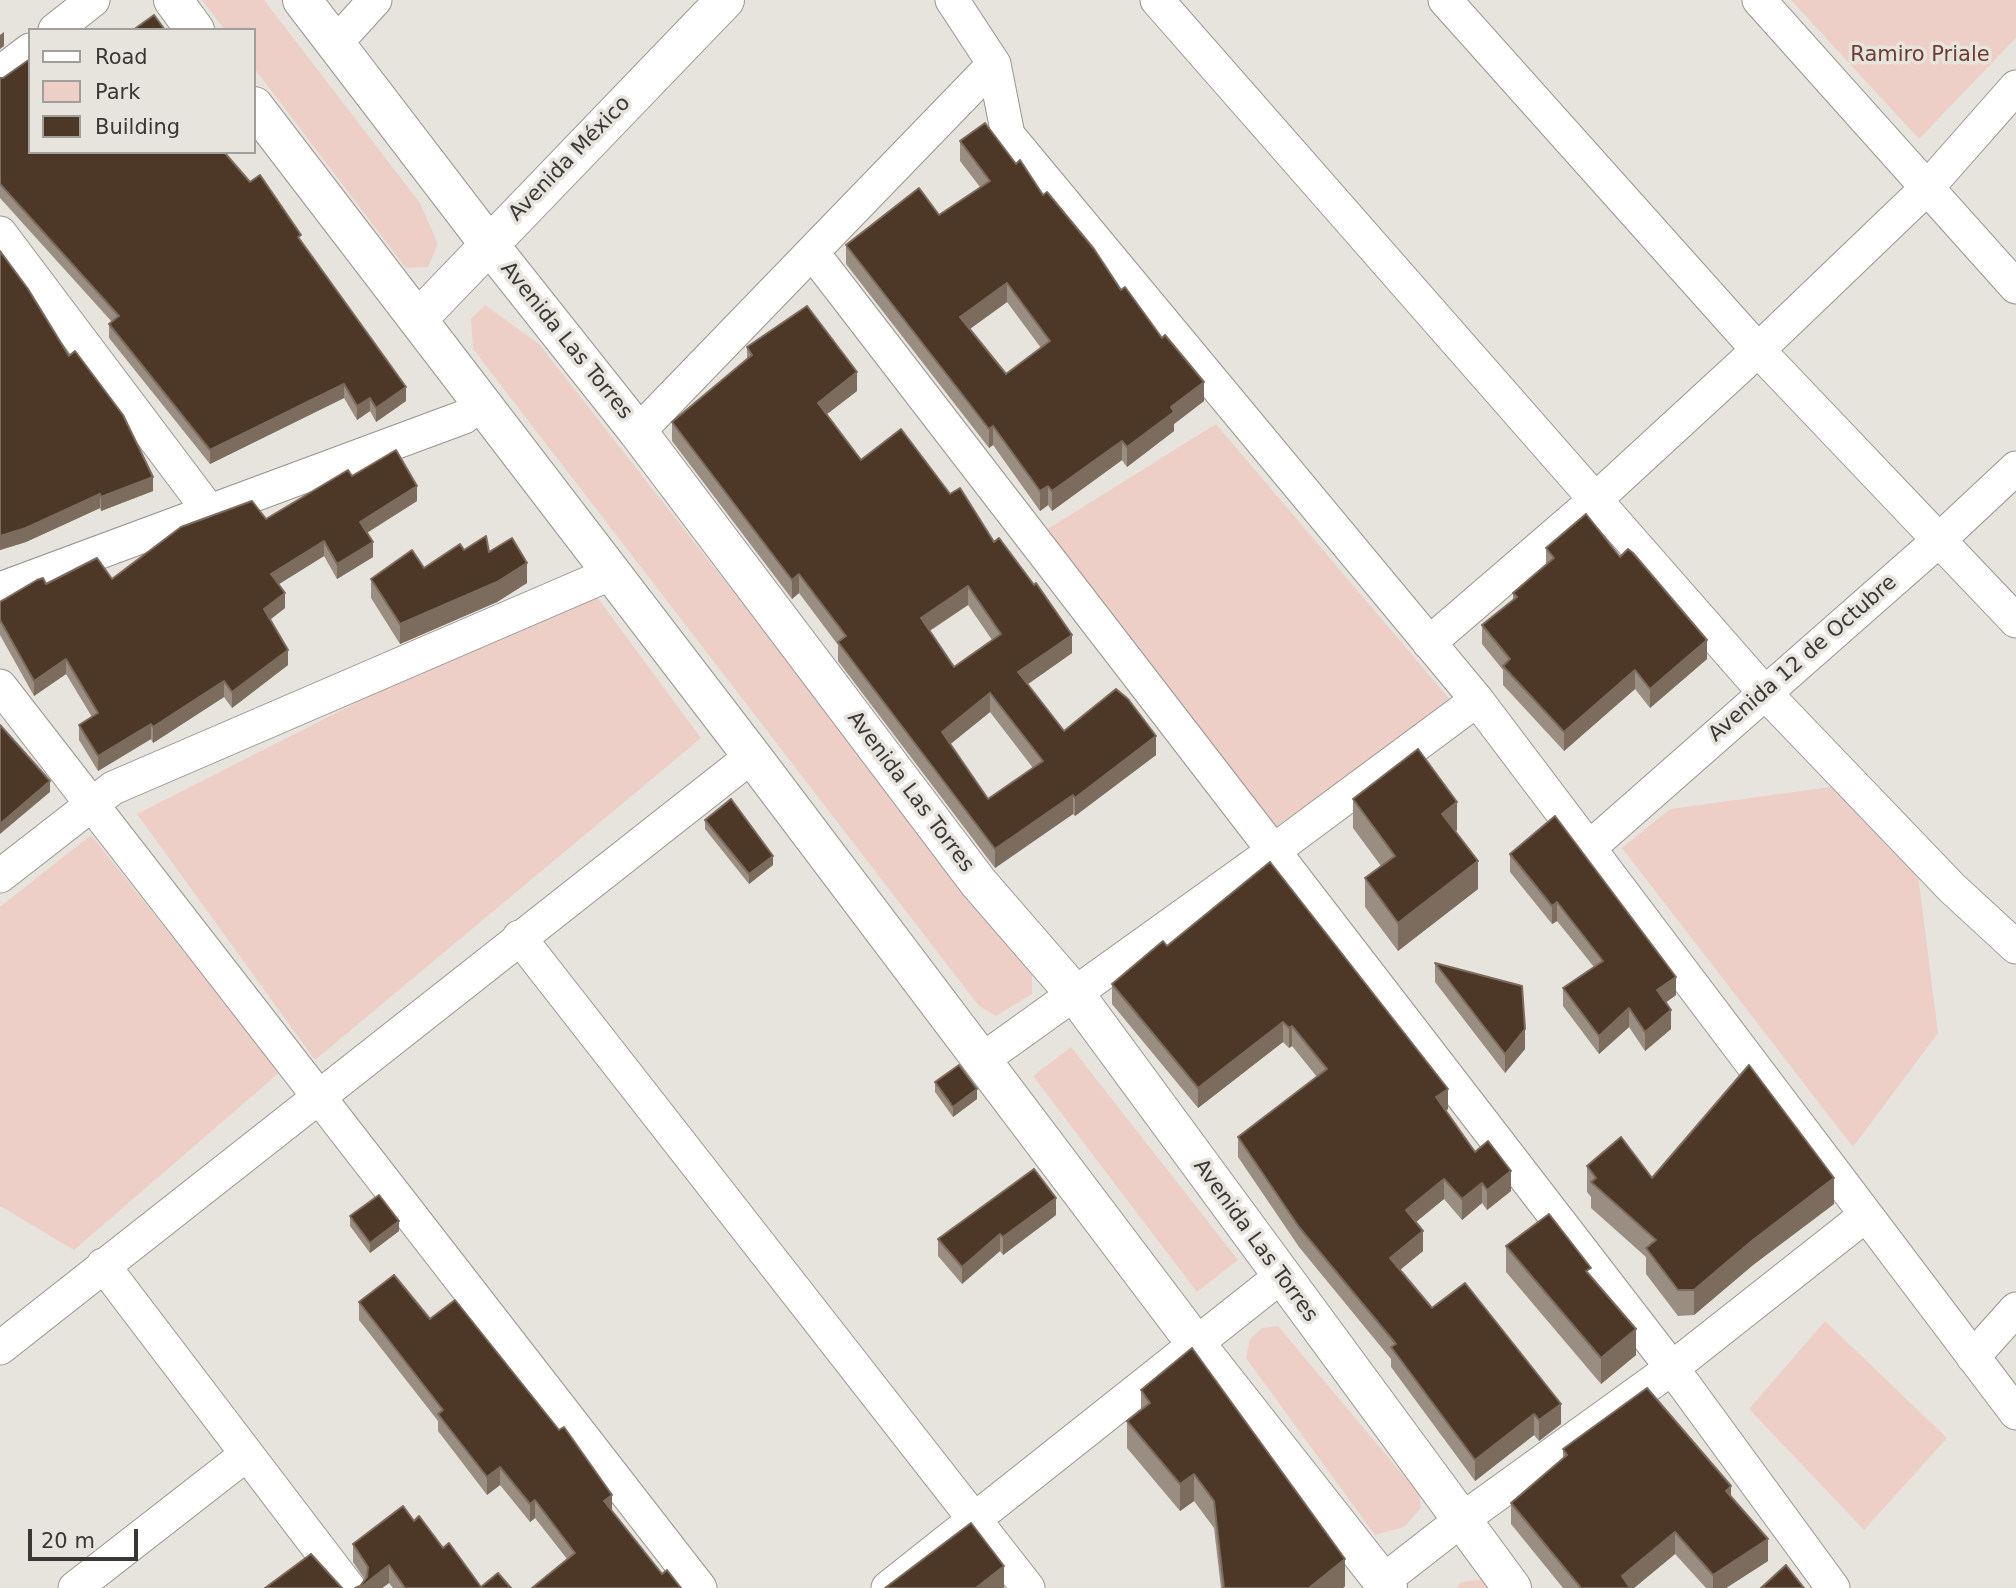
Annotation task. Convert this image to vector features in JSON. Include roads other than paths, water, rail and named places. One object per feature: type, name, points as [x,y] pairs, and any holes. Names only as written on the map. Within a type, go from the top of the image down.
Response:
[{"type":"street","points":[[58,28],[93,0]]},
{"type":"street","points":[[173,0],[194,28]]},
{"type":"street","name":"Avenida Las Torres","points":[[302,0],[488,243],[638,432],[978,881],[1074,994],[1512,1588]]},
{"type":"street","points":[[335,44],[375,0]]},
{"type":"street","name":"Avenida México","points":[[418,319],[724,0]]},
{"type":"street","points":[[952,0],[994,64],[1008,135],[1477,701],[2016,1413]]},
{"type":"street","points":[[1157,0],[1765,694],[1952,888],[2016,947]]},
{"type":"street","points":[[1445,0],[1758,349],[2016,621]]},
{"type":"street","points":[[1759,0],[2016,287]]},
{"type":"street","points":[[0,73],[28,52]]},
{"type":"street","points":[[638,432],[994,64]]},
{"type":"street","points":[[1429,643],[1595,500],[1758,349],[1927,188],[2016,87]]},
{"type":"street","points":[[256,109],[1384,1586],[1460,1521],[1672,1368],[1866,1215]]},
{"type":"street","points":[[0,233],[210,512]]},
{"type":"street","points":[[812,252],[1672,1368],[1833,1588]]},
{"type":"street","points":[[0,589],[464,417],[482,403]]},
{"type":"street","name":"Avenida 12 de Octubre","points":[[1589,848],[1938,541],[2016,468]]},
{"type":"street","points":[[0,876],[113,788],[612,573]]},
{"type":"street","points":[[0,686],[700,1588]]},
{"type":"street","points":[[982,1060],[1477,701]]},
{"type":"street","points":[[0,1348],[752,756]]},
{"type":"street","points":[[519,937],[1028,1588]]},
{"type":"street","points":[[103,1265],[349,1588]]},
{"type":"street","points":[[888,1588],[1280,1276]]},
{"type":"street","points":[[1973,1357],[2016,1309]]},
{"type":"street","points":[[75,1588],[247,1454]]},
{"type":"park label","name":"Ramiro Priale","points":[[1920,56]]}]
